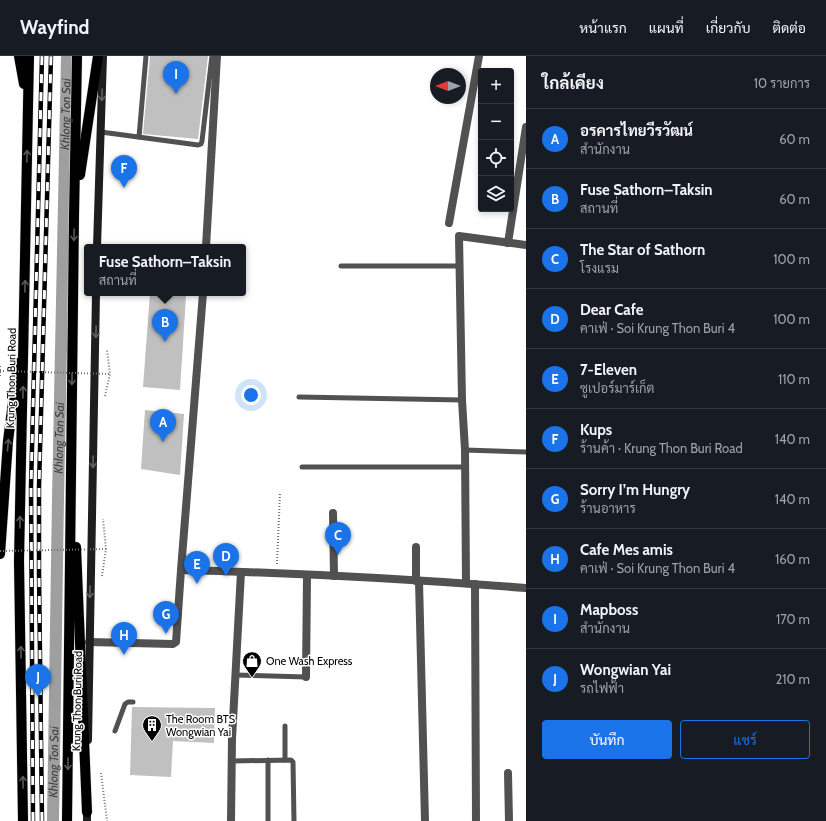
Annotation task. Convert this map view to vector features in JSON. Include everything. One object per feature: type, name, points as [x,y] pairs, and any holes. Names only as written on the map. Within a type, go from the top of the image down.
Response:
[{"type":"main road","points":[[19,56],[28,103]]},
{"type":"main road","name":"Krung Thon Buri Road","points":[[23,821],[19,561],[29,56]]},
{"type":"main road","name":"Krung Thon Buri Road","points":[[67,821],[70,487],[77,56]]},
{"type":"main road","points":[[74,216],[98,56]]},
{"type":"main road","points":[[97,244],[103,56]]},
{"type":"main road","name":"Krung Thon Buri Road","points":[[87,816],[96,296]]},
{"type":"main road","points":[[0,552],[8,441],[24,325]]},
{"type":"main road","points":[[70,487],[77,562],[87,816]]},
{"type":"street","points":[[206,244],[217,56]]},
{"type":"street","points":[[449,223],[479,56]]},
{"type":"street","points":[[508,243],[526,127]]},
{"type":"street","points":[[466,583],[465,450],[462,400],[459,236],[526,245]]},
{"type":"street","points":[[89,642],[176,644],[203,296]]},
{"type":"street","points":[[333,514],[334,576]]},
{"type":"street","points":[[416,547],[425,821]]},
{"type":"street","points":[[181,570],[334,576],[466,583],[526,588]]},
{"type":"street","points":[[231,821],[235,675],[241,572]]},
{"type":"street","points":[[306,677],[307,575]]},
{"type":"street","points":[[475,584],[476,821]]},
{"type":"street","points":[[508,774],[509,821]]},
{"type":"lane","points":[[139,137],[146,56]]},
{"type":"lane","points":[[100,132],[198,145],[201,144],[212,56]]},
{"type":"lane","points":[[341,266],[460,266]]},
{"type":"lane","points":[[299,398],[462,400]]},
{"type":"lane","points":[[465,450],[526,452]]},
{"type":"lane","points":[[302,467],[465,468]]},
{"type":"lane","points":[[235,675],[306,677]]},
{"type":"lane","points":[[115,731],[125,704],[128,702],[133,702]]},
{"type":"lane","points":[[285,726],[285,760]]},
{"type":"lane","points":[[268,760],[268,821]]},
{"type":"lane","points":[[232,761],[291,760],[294,765],[294,821]]},
{"type":"path","points":[[105,396],[110,374],[107,350]]},
{"type":"path","points":[[0,366],[0,376]]},
{"type":"path","points":[[0,371],[110,374]]},
{"type":"path","points":[[277,574],[280,493]]},
{"type":"path","points":[[102,514],[106,549],[102,577]]},
{"type":"path","points":[[0,552],[106,549]]},
{"type":"path","points":[[101,773],[107,821]]},
{"type":"building","points":[[150,56],[208,56],[198,139],[143,134]]},
{"type":"building","points":[[150,296],[186,296],[180,390],[143,387]]},
{"type":"building","points":[[145,410],[184,414],[180,475],[141,469]]},
{"type":"building","name":"The Room BTS Wongwian Yai","points":[[132,707],[215,708],[214,743],[173,741],[171,777],[130,775]]},
{"type":"waterway","name":"Khlong Ton Sai","points":[[53,821],[67,56]]},
{"type":"railway","points":[[33,821],[31,487],[42,56]]},
{"type":"railway","points":[[42,821],[39,486],[51,56]]},
{"type":"place","name":"Mapboss","points":[[176,94]]},
{"type":"place","name":"Kups","points":[[124,188]]},
{"type":"place","name":"Fuse Sathorn–Taksin","points":[[165,342]]},
{"type":"place","name":"อรคารไทยวีรวัฒน์","points":[[163,442]]},
{"type":"place","name":"The Star of Sathorn","points":[[338,555]]},
{"type":"place","name":"Dear Cafe","points":[[226,576]]},
{"type":"place","name":"7-Eleven","points":[[197,584]]},
{"type":"place","name":"Sorry I’m Hungry","points":[[166,634]]},
{"type":"place","name":"Cafe Mes amis","points":[[124,655]]},
{"type":"place","name":"One Wash Express","points":[[252,678]]},
{"type":"place","name":"Wongwian Yai","points":[[38,697]]},
{"type":"place","name":"The Room BTS Wongwian Yai","points":[[152,742]]}]
